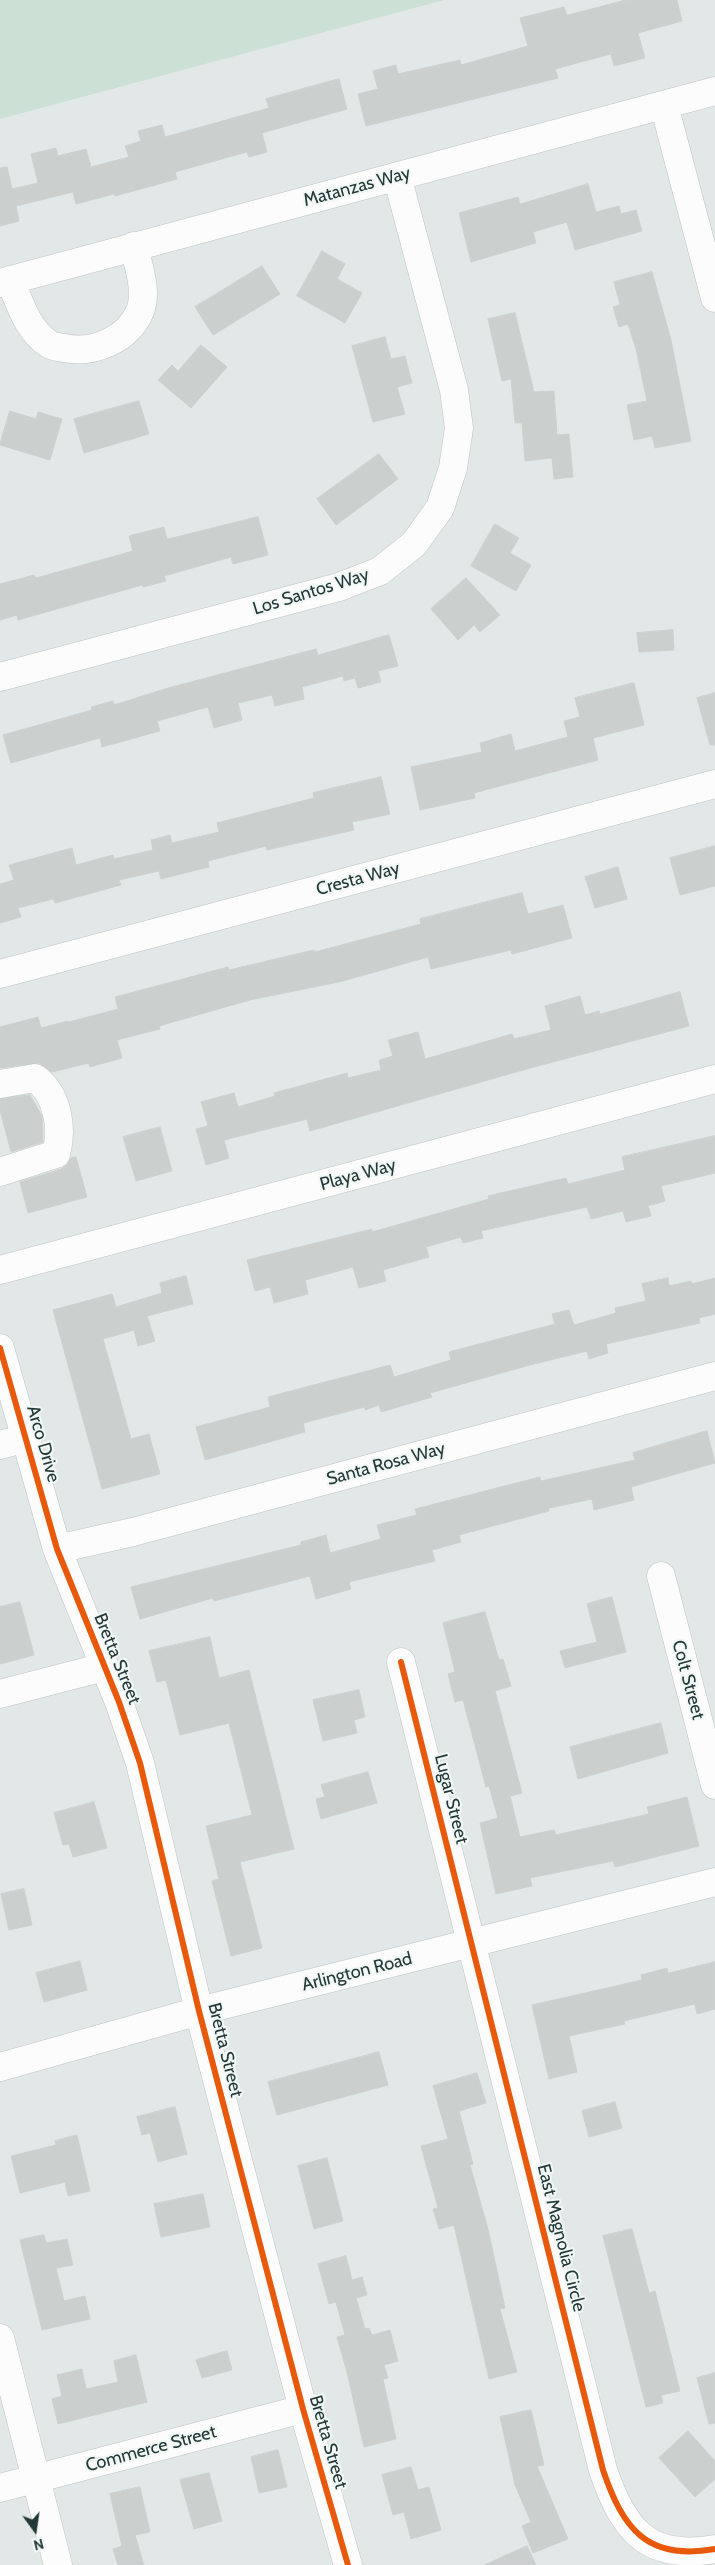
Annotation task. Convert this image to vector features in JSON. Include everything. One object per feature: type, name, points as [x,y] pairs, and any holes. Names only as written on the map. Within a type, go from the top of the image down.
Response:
[{"type":"street","name":"Matanzas Way","points":[[5,281],[715,92]]},
{"type":"street","points":[[664,105],[715,298]]},
{"type":"street","name":"Los Santos Way","points":[[0,677],[339,587],[380,571],[414,544],[440,508],[453,468],[459,428],[454,390],[397,176]]},
{"type":"street","points":[[5,281],[29,324],[50,345],[78,351],[106,345],[126,332],[141,310],[143,285],[134,246]]},
{"type":"street","name":"Cresta Way","points":[[0,974],[715,784]]},
{"type":"street","points":[[0,1084],[35,1078],[45,1084],[54,1099],[60,1139],[56,1154],[0,1172]]},
{"type":"street","name":"Playa Way","points":[[0,1270],[715,1079]]},
{"type":"street","name":"Arco Drive","points":[[0,1348],[13,1442],[57,1549]]},
{"type":"street","name":"Santa Rosa Way","points":[[57,1549],[143,1529],[715,1376]]},
{"type":"street","name":"Bretta Street","points":[[57,1549],[140,1763],[199,2011],[303,2409],[348,2565]]},
{"type":"street","name":"Colt Street","points":[[661,1576],[715,1785]]},
{"type":"street","name":"Lugar Street","points":[[401,1662],[471,1944]]},
{"type":"street","points":[[0,1694],[104,1667]]},
{"type":"street","name":"Arlington Road","points":[[0,2067],[199,2011],[715,1882]]},
{"type":"street","name":"East Magnolia Circle","points":[[471,1944],[603,2470],[614,2501],[635,2533],[662,2548],[693,2553],[715,2549]]},
{"type":"street","points":[[0,2338],[58,2565]]},
{"type":"street","name":"Commerce Street","points":[[0,2488],[303,2409]]},
{"type":"green space","points":[[0,0],[444,0],[0,119]]},
{"type":"building","points":[[626,0],[677,0],[682,21],[638,33],[645,58],[614,66],[611,54],[555,69],[558,78],[366,126],[358,94],[378,89],[373,71],[396,65],[398,74],[460,60],[461,65],[528,46],[520,18],[564,7],[567,15]]},
{"type":"building","points":[[339,79],[347,109],[262,133],[267,152],[249,157],[247,152],[175,172],[177,179],[115,196],[114,194],[76,204],[73,192],[16,206],[19,221],[0,226],[0,168],[7,167],[12,189],[38,183],[31,154],[56,148],[58,156],[86,149],[91,167],[129,157],[125,146],[141,141],[138,131],[162,125],[165,137],[269,108],[266,99]]},
{"type":"building","points":[[588,184],[596,212],[619,206],[621,214],[636,210],[642,231],[575,250],[567,222],[533,232],[536,243],[471,262],[459,213],[518,197],[520,204]]},
{"type":"building","points":[[322,251],[345,264],[337,279],[362,293],[345,323],[297,296]]},
{"type":"building","points":[[262,266],[280,294],[213,335],[195,307]]},
{"type":"building","points":[[652,272],[671,340],[691,441],[655,448],[652,436],[634,440],[627,405],[647,401],[636,349],[628,324],[619,327],[613,307],[620,305],[614,282]]},
{"type":"building","points":[[515,313],[534,392],[554,391],[557,435],[569,434],[573,477],[554,479],[552,458],[525,461],[522,423],[515,423],[511,379],[502,381],[488,319]]},
{"type":"building","points":[[385,337],[391,359],[405,356],[412,383],[397,387],[405,414],[373,422],[352,346]]},
{"type":"building","points":[[201,345],[227,367],[191,408],[158,380],[172,365],[178,371]]},
{"type":"building","points":[[139,401],[149,434],[84,453],[74,419]]},
{"type":"building","points":[[10,411],[36,419],[38,412],[62,419],[50,460],[0,445]]},
{"type":"building","points":[[379,454],[398,479],[336,525],[317,499]]},
{"type":"building","points":[[258,517],[268,555],[233,564],[231,557],[164,576],[166,581],[143,587],[142,585],[18,620],[17,615],[0,620],[0,584],[34,575],[36,578],[133,551],[129,536],[164,527],[167,539]]},
{"type":"building","points":[[495,524],[519,538],[510,553],[531,565],[516,591],[471,566]]},
{"type":"building","points":[[466,578],[500,615],[480,632],[474,625],[458,640],[431,609]]},
{"type":"building","points":[[673,630],[674,650],[639,652],[637,633]]},
{"type":"building","points":[[389,635],[398,666],[378,671],[381,682],[358,688],[355,678],[344,681],[343,676],[302,687],[304,699],[275,706],[272,695],[238,703],[242,720],[214,728],[208,707],[157,721],[160,731],[102,747],[100,738],[11,763],[3,735],[92,710],[91,707],[113,701],[114,705],[168,688],[316,649],[318,655]]},
{"type":"building","points":[[634,683],[644,725],[593,738],[598,760],[474,793],[475,798],[420,810],[411,767],[482,752],[480,743],[511,734],[515,751],[568,737],[564,721],[580,717],[575,698]]},
{"type":"building","points":[[715,693],[715,745],[710,745],[697,698]]},
{"type":"building","points":[[381,777],[390,814],[352,822],[354,830],[267,850],[266,846],[208,861],[209,867],[161,879],[159,871],[119,880],[121,885],[55,903],[53,899],[18,908],[21,917],[0,923],[0,884],[14,880],[9,865],[72,848],[76,865],[113,855],[114,859],[153,850],[151,840],[170,835],[172,843],[219,832],[217,823],[314,798],[313,793]]},
{"type":"building","points":[[715,846],[715,886],[680,895],[670,858]]},
{"type":"building","points":[[618,867],[627,899],[595,908],[585,877]]},
{"type":"building","points":[[522,893],[528,914],[563,905],[572,938],[512,954],[511,950],[431,969],[428,957],[343,981],[250,1000],[159,1026],[160,1029],[117,1040],[122,1058],[90,1067],[89,1063],[52,1072],[39,1063],[0,1068],[0,1027],[38,1017],[41,1028],[69,1022],[118,1009],[115,997],[228,967],[229,970],[314,950],[315,952],[421,924],[420,919]]},
{"type":"building","points":[[680,992],[689,1026],[523,1070],[310,1131],[307,1119],[224,1140],[229,1158],[206,1165],[196,1129],[208,1126],[201,1102],[234,1093],[238,1107],[275,1096],[274,1093],[347,1073],[348,1078],[381,1070],[379,1060],[393,1056],[388,1040],[418,1032],[425,1059],[512,1034],[514,1039],[551,1030],[545,1006],[580,996],[585,1015],[599,1011],[600,1014]]},
{"type":"building","points":[[30,1095],[42,1116],[43,1142],[11,1152],[0,1110],[0,1099]]},
{"type":"building","points":[[160,1127],[172,1171],[136,1181],[123,1137]]},
{"type":"building","points":[[715,1136],[715,1173],[661,1186],[665,1201],[648,1206],[651,1216],[626,1222],[623,1211],[591,1219],[587,1207],[481,1231],[483,1238],[463,1243],[461,1237],[426,1247],[429,1257],[383,1270],[386,1281],[359,1288],[353,1267],[305,1280],[308,1294],[274,1303],[270,1287],[255,1291],[247,1260],[372,1229],[372,1232],[489,1199],[488,1196],[566,1178],[568,1184],[625,1170],[622,1157]]},
{"type":"building","points":[[76,1157],[87,1197],[28,1213],[20,1182],[61,1169],[67,1165],[71,1158]]},
{"type":"building","points":[[186,1276],[193,1304],[147,1316],[155,1341],[138,1346],[134,1330],[103,1339],[131,1439],[149,1434],[160,1474],[102,1489],[53,1310],[112,1294],[116,1307],[162,1293],[160,1283]]},
{"type":"building","points":[[668,1278],[669,1286],[691,1281],[692,1284],[715,1278],[715,1314],[699,1318],[700,1323],[606,1344],[608,1353],[589,1359],[587,1351],[430,1393],[432,1397],[381,1412],[379,1405],[365,1410],[365,1407],[303,1423],[305,1432],[205,1460],[196,1427],[270,1407],[268,1397],[390,1365],[394,1377],[451,1360],[449,1352],[555,1324],[552,1314],[569,1310],[574,1325],[616,1313],[615,1308],[646,1301],[642,1284]]},
{"type":"building","points":[[707,1431],[715,1463],[631,1487],[634,1500],[594,1510],[592,1499],[549,1508],[549,1511],[459,1535],[461,1542],[432,1550],[435,1561],[349,1582],[351,1589],[316,1599],[310,1576],[214,1601],[213,1598],[140,1619],[131,1587],[301,1545],[301,1542],[326,1535],[330,1553],[381,1539],[377,1525],[417,1515],[415,1509],[540,1477],[541,1481],[635,1460],[633,1453]]},
{"type":"building","points":[[612,1597],[626,1652],[565,1668],[560,1651],[597,1642],[587,1604]]},
{"type":"building","points":[[20,1602],[34,1655],[0,1664],[0,1607]]},
{"type":"building","points":[[485,1612],[499,1660],[503,1659],[511,1686],[495,1691],[522,1793],[510,1796],[520,1837],[554,1830],[556,1835],[649,1814],[647,1807],[687,1797],[699,1846],[615,1867],[613,1861],[530,1878],[532,1886],[496,1894],[480,1823],[498,1818],[489,1786],[486,1787],[463,1700],[455,1702],[448,1674],[455,1672],[443,1623]]},
{"type":"building","points":[[210,1637],[219,1678],[249,1670],[294,1849],[240,1862],[262,1948],[231,1956],[212,1881],[219,1879],[206,1826],[252,1815],[229,1723],[180,1735],[166,1680],[157,1682],[149,1651]]},
{"type":"building","points":[[359,1690],[365,1717],[354,1720],[357,1733],[323,1741],[313,1700]]},
{"type":"building","points":[[661,1723],[668,1753],[578,1779],[570,1747]]},
{"type":"building","points":[[368,1772],[377,1803],[321,1819],[316,1799],[325,1797],[321,1785]]},
{"type":"building","points":[[94,1802],[107,1848],[73,1857],[69,1844],[63,1845],[54,1813]]},
{"type":"building","points":[[24,1889],[32,1925],[9,1930],[1,1894]]},
{"type":"building","points":[[80,1961],[87,1990],[44,2002],[36,1973]]},
{"type":"building","points":[[715,1962],[715,2009],[697,2014],[695,2004],[624,2021],[625,2024],[569,2036],[577,2072],[549,2079],[532,2005],[642,1980],[641,1975],[667,1968],[668,1973]]},
{"type":"building","points":[[379,2052],[388,2085],[277,2115],[268,2082]]},
{"type":"building","points":[[477,2073],[486,2103],[459,2111],[473,2164],[470,2165],[488,2229],[505,2308],[500,2309],[517,2372],[489,2379],[454,2225],[439,2229],[433,2209],[438,2208],[421,2146],[448,2139],[433,2086]]},
{"type":"building","points":[[615,2102],[622,2128],[589,2137],[582,2111]]},
{"type":"building","points":[[175,2107],[187,2154],[158,2162],[150,2133],[142,2135],[137,2117]]},
{"type":"building","points":[[77,2135],[90,2191],[68,2196],[65,2182],[20,2193],[11,2156],[56,2145],[55,2141]]},
{"type":"building","points":[[327,2158],[343,2221],[314,2229],[298,2166]]},
{"type":"building","points":[[203,2194],[210,2227],[161,2237],[154,2204]]},
{"type":"building","points":[[632,2229],[649,2293],[655,2291],[680,2391],[661,2395],[663,2403],[646,2407],[603,2236]]},
{"type":"building","points":[[44,2235],[46,2243],[67,2239],[73,2265],[56,2268],[64,2301],[85,2296],[90,2319],[42,2330],[20,2240]]},
{"type":"building","points":[[346,2256],[352,2280],[362,2277],[367,2295],[356,2298],[365,2329],[369,2328],[372,2335],[390,2330],[398,2361],[384,2365],[388,2378],[383,2379],[396,2439],[364,2447],[337,2337],[345,2335],[336,2302],[329,2304],[318,2264]]},
{"type":"building","points":[[227,2351],[232,2370],[202,2378],[196,2360]]},
{"type":"building","points":[[136,2355],[147,2402],[58,2424],[52,2399],[62,2396],[57,2375],[82,2369],[86,2389],[118,2382],[114,2361]]},
{"type":"building","points":[[715,2373],[715,2423],[709,2424],[697,2378]]},
{"type":"building","points":[[531,2410],[544,2465],[537,2466],[568,2539],[533,2553],[522,2526],[531,2522],[515,2485],[500,2417]]},
{"type":"building","points":[[688,2431],[715,2461],[715,2479],[695,2497],[659,2458]]},
{"type":"building","points":[[278,2450],[287,2487],[259,2493],[251,2457]]},
{"type":"building","points":[[411,2467],[418,2490],[429,2487],[441,2530],[411,2539],[404,2512],[393,2515],[382,2475]]},
{"type":"building","points":[[209,2473],[222,2521],[194,2529],[180,2480]]},
{"type":"building","points":[[140,2487],[150,2532],[135,2535],[144,2565],[118,2565],[113,2549],[122,2546],[110,2494]]},
{"type":"building","points":[[527,2546],[536,2565],[485,2565]]},
{"type":"cycle path","points":[[0,1348],[57,1549],[119,1702],[140,1763],[199,2011],[303,2409],[348,2565]]},
{"type":"cycle path","points":[[401,1662],[603,2470],[619,2509],[629,2524],[641,2536],[655,2545],[672,2550],[715,2549]]}]
